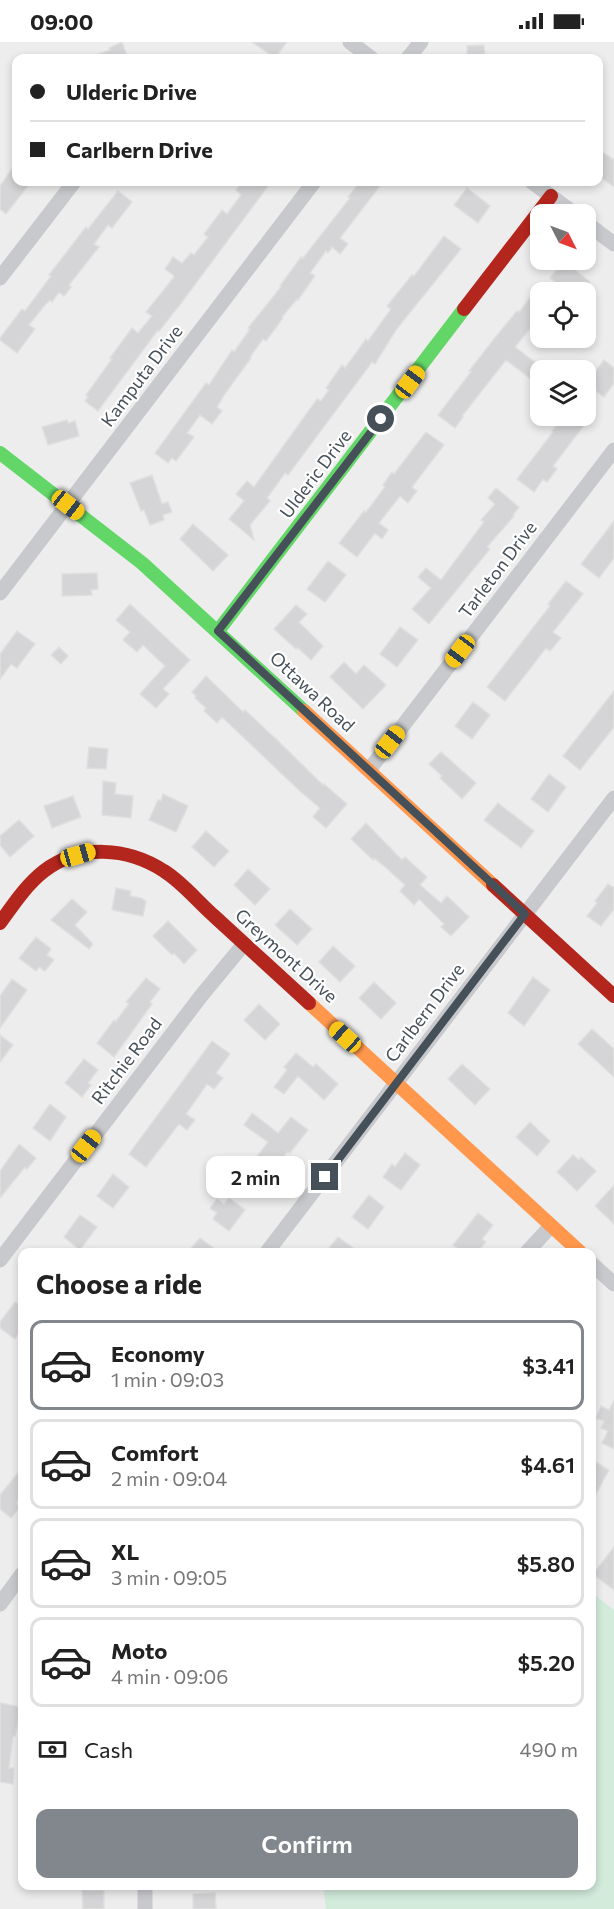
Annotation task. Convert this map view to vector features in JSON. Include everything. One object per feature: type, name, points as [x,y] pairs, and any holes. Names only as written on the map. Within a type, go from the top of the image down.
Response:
[{"type":"street","points":[[350,42],[366,54]]},
{"type":"street","points":[[411,54],[421,42]]},
{"type":"street","points":[[0,278],[71,186]]},
{"type":"street","name":"Kamputa Drive","points":[[0,593],[311,186]]},
{"type":"street","points":[[537,186],[562,204]]},
{"type":"street","name":"Ulderic Drive","points":[[218,631],[551,196]]},
{"type":"street","points":[[596,230],[614,244]]},
{"type":"street","name":"Tarleton Drive","points":[[369,770],[614,450]]},
{"type":"street","name":"Ottawa Road","points":[[0,453],[142,563],[614,996]]},
{"type":"street","name":"Carlbern Drive","points":[[270,1248],[614,798]]},
{"type":"street","name":"Greymont Drive","points":[[0,922],[30,884],[46,869],[66,859],[89,852],[114,851],[150,862],[166,873],[575,1248]]},
{"type":"street","name":"Ritchie Road","points":[[0,1260],[201,996],[244,944]]},
{"type":"street","points":[[531,1248],[550,1226]]},
{"type":"street","points":[[596,1268],[614,1284]]},
{"type":"street","points":[[0,1604],[18,1579]]},
{"type":"street","points":[[145,1890],[145,1909]]},
{"type":"green space","points":[[596,1596],[614,1610],[614,1909],[326,1909],[324,1890],[596,1890]]},
{"type":"building","points":[[122,42],[126,54],[99,54],[110,50],[109,48]]},
{"type":"building","points":[[252,42],[287,42],[278,54],[269,54]]},
{"type":"building","points":[[484,45],[485,54],[467,54],[467,46]]},
{"type":"building","points":[[603,154],[614,160],[614,187],[603,179]]},
{"type":"building","points":[[12,169],[12,186],[28,186],[6,214],[0,209],[0,186]]},
{"type":"building","points":[[239,186],[268,186],[98,411],[85,401],[88,397],[86,395],[132,328],[138,333],[152,316],[146,312],[174,277],[165,269],[173,257],[182,263],[191,253],[194,255],[208,237],[204,234],[222,210],[227,214],[241,195],[236,190]]},
{"type":"building","points":[[357,186],[380,186],[340,238],[348,244],[340,254],[332,247],[328,253],[326,251],[310,273],[315,276],[298,300],[282,317],[266,341],[263,339],[250,357],[217,407],[222,411],[212,424],[200,415],[187,433],[194,437],[176,461],[172,458],[168,463],[155,453],[206,383],[209,385],[232,350],[234,352],[250,329],[248,328],[281,287],[301,257],[303,258],[350,198],[348,197]]},
{"type":"building","points":[[467,188],[490,206],[478,223],[454,205]]},
{"type":"building","points":[[118,191],[132,202],[112,228],[108,225],[94,244],[99,247],[69,285],[71,287],[64,296],[59,292],[29,325],[35,329],[17,353],[0,338],[22,309],[25,311],[86,227],[88,229]]},
{"type":"building","points":[[444,236],[461,249],[396,330],[375,364],[372,362],[288,475],[285,473],[267,498],[270,501],[250,525],[254,540],[229,519],[244,501],[236,494],[247,481],[254,487],[317,399],[321,401],[329,390],[326,388],[342,365],[345,368],[366,339],[368,341],[391,309],[387,306],[412,275],[414,276]]},
{"type":"building","points":[[557,270],[575,270],[590,282],[555,282],[550,278]]},
{"type":"building","points":[[530,298],[530,329],[515,347],[532,360],[530,360],[530,378],[506,360],[455,428],[438,415],[494,339],[517,311],[519,312]]},
{"type":"building","points":[[604,360],[614,368],[614,383],[604,397],[596,391],[596,371]]},
{"type":"building","points":[[67,420],[68,423],[75,421],[79,436],[48,445],[42,427]]},
{"type":"building","points":[[556,426],[583,426],[553,466],[557,469],[547,482],[543,479],[534,492],[517,479]]},
{"type":"building","points":[[426,432],[444,445],[412,487],[417,491],[408,503],[400,496],[379,523],[388,530],[382,539],[375,533],[357,557],[339,543],[364,511],[366,512],[385,487],[383,485],[392,472],[394,474]]},
{"type":"building","points":[[152,475],[162,504],[168,502],[172,512],[163,515],[164,520],[150,525],[144,510],[141,511],[130,483]]},
{"type":"building","points":[[496,488],[519,507],[487,547],[490,549],[429,624],[412,609],[431,588],[418,577],[426,568],[441,580],[484,522],[481,520],[495,504],[488,498]]},
{"type":"building","points":[[614,521],[614,558],[599,578],[581,564]]},
{"type":"building","points":[[193,524],[228,555],[213,571],[180,539]]},
{"type":"building","points":[[328,561],[346,575],[325,602],[307,589]]},
{"type":"building","points":[[97,573],[98,589],[91,590],[92,595],[62,596],[62,574]]},
{"type":"building","points":[[566,581],[583,594],[553,632],[561,638],[550,651],[546,648],[505,701],[487,687],[550,606],[548,604]]},
{"type":"building","points":[[130,604],[190,660],[163,689],[169,694],[156,708],[140,694],[165,666],[143,645],[137,652],[123,640],[130,632],[116,620]]},
{"type":"building","points":[[296,605],[307,614],[299,622],[323,646],[311,660],[274,629]]},
{"type":"building","points":[[400,627],[418,640],[397,667],[380,654]]},
{"type":"building","points":[[17,631],[35,644],[17,668],[11,664],[0,679],[0,654]]},
{"type":"building","points":[[59,647],[68,656],[61,664],[51,655]]},
{"type":"building","points":[[344,662],[356,674],[364,665],[386,685],[363,709],[330,677]]},
{"type":"building","points":[[206,676],[323,785],[347,804],[326,828],[313,817],[320,808],[222,717],[217,723],[204,711],[206,708],[192,692]]},
{"type":"building","points":[[614,691],[614,727],[580,770],[563,756]]},
{"type":"building","points":[[473,702],[490,715],[472,739],[455,726]]},
{"type":"building","points":[[89,747],[108,749],[106,769],[87,768]]},
{"type":"building","points":[[441,752],[476,783],[462,799],[429,764]]},
{"type":"building","points":[[549,774],[566,787],[548,812],[531,799]]},
{"type":"building","points":[[103,781],[116,783],[115,794],[133,796],[131,818],[102,815]]},
{"type":"building","points":[[163,794],[188,806],[176,832],[149,820]]},
{"type":"building","points":[[73,796],[81,817],[52,828],[44,806]]},
{"type":"building","points":[[498,803],[534,831],[521,848],[484,820]]},
{"type":"building","points":[[19,820],[34,836],[10,857],[0,845],[0,836]]},
{"type":"building","points":[[366,823],[402,860],[405,857],[427,877],[420,885],[441,903],[447,896],[469,917],[451,936],[441,927],[444,924],[419,899],[414,905],[400,891],[405,885],[351,839]]},
{"type":"building","points":[[206,831],[229,851],[214,867],[192,847]]},
{"type":"building","points":[[248,869],[270,889],[255,905],[234,885]]},
{"type":"building","points":[[608,884],[614,888],[614,909],[601,926],[587,916]]},
{"type":"building","points":[[116,888],[131,891],[130,896],[146,901],[143,916],[112,910]]},
{"type":"building","points":[[72,899],[87,912],[75,925],[93,944],[89,949],[51,920]]},
{"type":"building","points":[[290,909],[312,929],[297,945],[275,925]]},
{"type":"building","points":[[168,921],[197,950],[184,964],[153,936]]},
{"type":"building","points":[[36,937],[51,949],[47,955],[54,960],[45,971],[39,967],[36,971],[19,958]]},
{"type":"building","points":[[333,946],[355,966],[340,982],[319,962]]},
{"type":"building","points":[[533,977],[550,990],[524,1026],[508,1013]]},
{"type":"building","points":[[146,978],[160,989],[114,1057],[97,1043],[129,1004],[126,1002]]},
{"type":"building","points":[[12,979],[27,990],[0,1028],[0,996]]},
{"type":"building","points":[[374,982],[396,1003],[381,1019],[359,998]]},
{"type":"building","points":[[259,1004],[280,1024],[265,1040],[244,1020]]},
{"type":"building","points":[[592,1029],[614,1049],[614,1077],[578,1044]]},
{"type":"building","points":[[0,1035],[13,1045],[0,1062]]},
{"type":"building","points":[[212,1041],[230,1054],[216,1073],[223,1078],[214,1089],[207,1084],[186,1114],[195,1120],[187,1130],[179,1124],[146,1167],[129,1154]]},
{"type":"building","points":[[296,1053],[313,1067],[316,1064],[338,1084],[324,1100],[298,1076],[284,1094],[274,1087],[287,1070],[284,1067]]},
{"type":"building","points":[[84,1059],[98,1070],[88,1083],[91,1085],[82,1097],[65,1083]]},
{"type":"building","points":[[462,1064],[490,1089],[475,1105],[448,1079]]},
{"type":"building","points":[[50,1104],[66,1117],[50,1141],[33,1128]]},
{"type":"building","points":[[252,1113],[278,1133],[291,1117],[308,1130],[290,1153],[287,1152],[257,1193],[232,1175],[239,1166],[246,1171],[268,1142],[244,1125]]},
{"type":"building","points":[[530,1122],[550,1141],[537,1156],[516,1137]]},
{"type":"building","points":[[19,1144],[36,1158],[27,1169],[25,1167],[0,1198],[0,1171]]},
{"type":"building","points":[[405,1153],[420,1165],[401,1190],[383,1177],[392,1164],[395,1167]]},
{"type":"building","points":[[573,1155],[579,1160],[581,1157],[596,1171],[577,1191],[557,1172]]},
{"type":"building","points":[[113,1174],[129,1187],[113,1208],[97,1196]]},
{"type":"building","points":[[614,1185],[614,1224],[595,1206]]},
{"type":"building","points":[[369,1195],[384,1207],[368,1229],[352,1217]]},
{"type":"building","points":[[229,1198],[245,1210],[229,1231],[213,1219],[217,1213],[210,1208],[217,1199],[224,1204]]},
{"type":"building","points":[[478,1213],[493,1225],[482,1239],[486,1242],[481,1248],[457,1248],[453,1245]]},
{"type":"building","points":[[80,1215],[97,1227],[81,1248],[78,1248],[64,1237]]},
{"type":"building","points":[[338,1237],[353,1248],[329,1248]]},
{"type":"building","points":[[200,1238],[214,1248],[191,1248]]},
{"type":"building","points":[[15,1302],[18,1304],[18,1334],[15,1339],[0,1328],[0,1322]]},
{"type":"building","points":[[614,1400],[614,1449],[602,1443],[608,1431],[601,1428],[604,1421],[596,1418],[601,1406],[609,1410]]},
{"type":"building","points":[[596,1462],[609,1470],[596,1494]]},
{"type":"building","points":[[18,1473],[18,1500],[16,1503],[18,1509],[11,1518],[0,1509],[0,1495]]},
{"type":"building","points":[[614,1547],[614,1590],[596,1576],[596,1570]]},
{"type":"building","points":[[0,1703],[18,1706],[18,1722],[15,1736],[13,1736],[9,1768],[14,1768],[13,1784],[0,1782]]},
{"type":"building","points":[[82,1890],[104,1890],[104,1909],[83,1909]]},
{"type":"building","points":[[215,1893],[216,1909],[193,1909],[193,1894]]},
{"type":"traffic: fast","points":[[218,631],[464,309]]},
{"type":"traffic: fast","points":[[0,453],[142,563],[304,711]]},
{"type":"traffic: slow","points":[[304,711],[493,885]]},
{"type":"traffic: slow","points":[[309,1003],[576,1248]]},
{"type":"traffic: jam","points":[[464,309],[551,196]]},
{"type":"traffic: jam","points":[[0,923],[31,882],[58,862],[88,853],[119,853],[135,857],[150,863],[177,881],[309,1003]]},
{"type":"traffic: jam","points":[[493,885],[614,996]]},
{"type":"route","points":[[325,1177],[525,914],[218,631],[381,419]]}]
